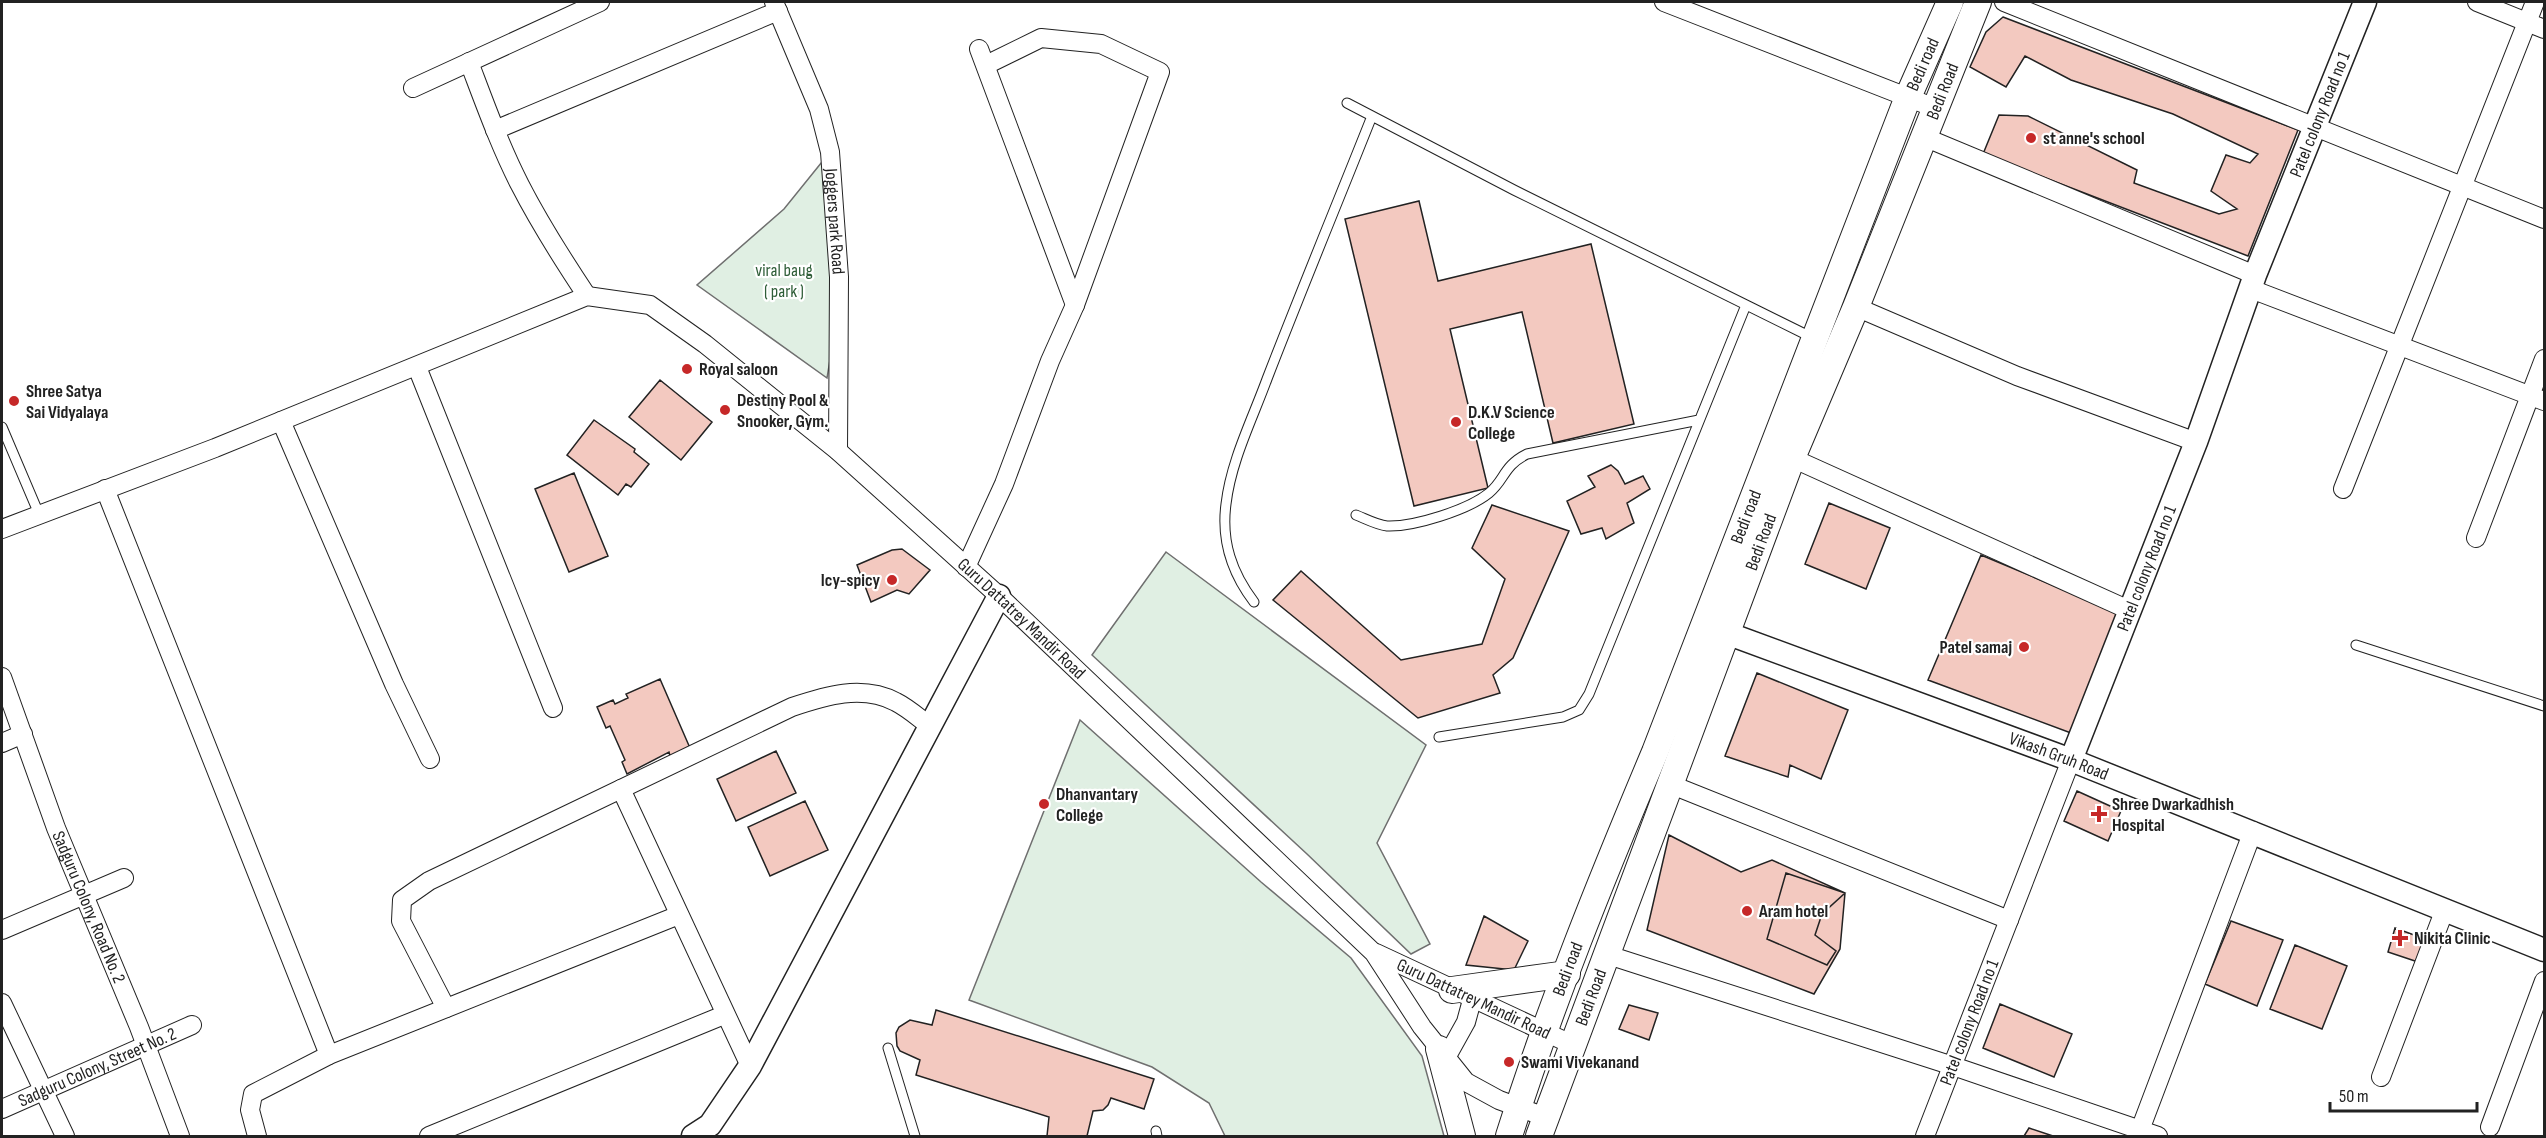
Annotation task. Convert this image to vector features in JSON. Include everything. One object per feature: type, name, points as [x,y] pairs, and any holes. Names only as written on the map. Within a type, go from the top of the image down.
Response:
[{"type":"main road","name":"Bedi road","points":[[1509,1137],[1545,1033],[1616,846],[1655,752],[1908,97],[1950,2]]},
{"type":"main road","name":"Bedi Road","points":[[1542,1127],[1605,954],[1672,785],[1792,458],[1856,307],[1978,2]]},
{"type":"main road","points":[[1462,995],[1567,974]]},
{"type":"main road","points":[[1442,1053],[1462,1137]]},
{"type":"street","points":[[413,88],[600,2]]},
{"type":"street","points":[[1664,2],[1935,108]]},
{"type":"street","points":[[2004,2],[2544,219]]},
{"type":"street","name":"Patel colony Road no 1","points":[[1925,1137],[2196,442],[2253,282],[2365,2]]},
{"type":"street","points":[[2476,2],[2544,29]]},
{"type":"street","points":[[2343,489],[2535,2]]},
{"type":"street","points":[[495,130],[776,6]]},
{"type":"street","name":"Joggers park Road","points":[[776,6],[819,109],[830,152],[839,277],[838,451]]},
{"type":"street","points":[[966,567],[1004,484],[1050,361],[1075,305],[1160,72],[1101,44],[1041,38],[983,57],[1075,305]]},
{"type":"street","points":[[2,529],[282,421],[587,296],[546,233],[520,185],[495,130],[469,62]]},
{"type":"street","points":[[1924,137],[2400,346],[2537,399]]},
{"type":"street","name":"Guru Dattatrey Mandir Road","points":[[587,296],[650,305],[705,344],[838,451],[999,596],[1374,953],[1442,1053],[1466,1082],[1484,1093],[1518,1107],[1542,1127]]},
{"type":"street","points":[[1856,307],[2017,376],[2196,442]]},
{"type":"street","points":[[2476,538],[2537,399],[2544,359]]},
{"type":"street","points":[[417,367],[454,466],[553,708]]},
{"type":"street","points":[[282,421],[394,684],[430,759]]},
{"type":"street","points":[[1792,458],[2129,610]]},
{"type":"street","points":[[105,489],[329,1055]]},
{"type":"street","points":[[693,1137],[710,1125],[750,1066],[999,596]]},
{"type":"street","name":"Vikash Gruh Road","points":[[1703,624],[2071,760],[2253,831],[2544,950]]},
{"type":"street","name":"Sadguru Colony, Road No. 2","points":[[2,677],[56,828],[146,1046],[180,1137]]},
{"type":"street","points":[[446,1008],[401,921],[402,900],[439,876],[792,706],[830,694],[864,692],[895,701],[930,726]]},
{"type":"street","points":[[2,743],[23,734]]},
{"type":"street","points":[[1672,785],[2009,920]]},
{"type":"street","points":[[621,789],[724,1015],[750,1066]]},
{"type":"street","points":[[2140,1130],[2253,831]]},
{"type":"street","points":[[2,930],[124,878]]},
{"type":"street","points":[[2381,1077],[2445,909]]},
{"type":"street","points":[[257,1137],[250,1110],[253,1094],[329,1055],[679,915]]},
{"type":"street","name":"Guru Dattatrey Mandir Road","points":[[1374,953],[1573,1045]]},
{"type":"street","points":[[1605,954],[1953,1066],[2158,1137]]},
{"type":"street","points":[[2490,1127],[2544,981]]},
{"type":"street","points":[[1442,1053],[1466,1022],[1462,995]]},
{"type":"street","points":[[2,1003],[65,1137]]},
{"type":"street","points":[[429,1137],[724,1015]]},
{"type":"street","name":"Sadguru Colony, Street No. 2","points":[[2,1109],[192,1025]]},
{"type":"lane","points":[[1347,103],[1514,190],[1815,339]]},
{"type":"lane","points":[[1254,602],[1243,588],[1231,564],[1226,544],[1226,506],[1233,469],[1293,311],[1372,116]]},
{"type":"lane","points":[[1439,736],[1541,722],[1579,710],[1589,694],[1746,305]]},
{"type":"lane","points":[[1356,515],[1386,526],[1409,524],[1469,505],[1488,494],[1506,470],[1527,454],[1699,420]]},
{"type":"lane","points":[[2,427],[39,514]]},
{"type":"lane","points":[[2356,645],[2544,706]]},
{"type":"lane","points":[[888,1048],[915,1137]]},
{"type":"green space","name":"viral baug ( park )","points":[[830,152],[839,305],[827,378],[697,285],[784,209]]},
{"type":"green space","points":[[1166,552],[1426,745],[1377,843],[1430,944],[1411,954],[1307,854],[1092,655]]},
{"type":"green space","points":[[1080,720],[1261,882],[1351,958],[1422,1056],[1444,1136],[1225,1136],[1209,1103],[1152,1067],[969,1000]]},
{"type":"building","name":"st anne's school","points":[[2003,17],[2298,130],[2248,256],[1983,154],[1999,115],[2028,116],[2137,170],[2134,183],[2219,214],[2237,209],[2211,191],[2226,155],[2250,163],[2258,154],[2173,114],[2071,80],[2025,56],[2006,87],[1970,67],[1986,32]]},
{"type":"building","points":[[1419,201],[1438,281],[1591,244],[1634,424],[1553,443],[1522,312],[1450,329],[1488,488],[1414,506],[1345,219]]},
{"type":"building","points":[[660,380],[712,422],[681,460],[629,417]]},
{"type":"building","points":[[594,420],[635,449],[634,452],[649,464],[631,487],[626,484],[618,495],[567,455]]},
{"type":"building","points":[[1611,465],[1618,471],[1625,484],[1643,476],[1650,489],[1627,503],[1634,523],[1606,539],[1602,528],[1581,534],[1567,501],[1595,487],[1588,476]]},
{"type":"building","points":[[574,473],[608,556],[569,572],[535,489]]},
{"type":"building","points":[[1829,503],[1890,528],[1866,589],[1805,564]]},
{"type":"building","points":[[1492,505],[1569,531],[1513,658],[1493,675],[1500,693],[1418,718],[1273,600],[1301,571],[1401,660],[1482,644],[1505,579],[1472,548]]},
{"type":"building","name":"Icy-spicy","points":[[902,549],[930,570],[909,594],[897,590],[871,602],[857,565],[892,550]]},
{"type":"building","name":"Patel samaj","points":[[1981,555],[2119,613],[2071,733],[1928,680]]},
{"type":"building","points":[[1757,673],[1848,710],[1821,779],[1790,765],[1788,777],[1725,756]]},
{"type":"building","points":[[660,679],[690,748],[670,756],[669,752],[627,774],[622,762],[625,760],[610,726],[606,728],[597,707],[613,700],[615,704],[628,698],[626,694]]},
{"type":"building","points":[[776,751],[796,793],[736,821],[717,779]]},
{"type":"building","points":[[2077,791],[2121,811],[2108,841],[2064,821]]},
{"type":"building","points":[[805,801],[828,850],[770,876],[748,827]]},
{"type":"building","name":"Aram hotel","points":[[1669,835],[1741,872],[1772,860],[1845,893],[1840,949],[1814,994],[1647,930]]},
{"type":"building","points":[[1786,873],[1845,893],[1822,914],[1815,935],[1836,951],[1827,965],[1767,939]]},
{"type":"building","points":[[1484,916],[1528,941],[1514,970],[1466,965]]},
{"type":"building","points":[[2231,921],[2283,940],[2257,1006],[2205,984]]},
{"type":"building","points":[[2395,928],[2425,939],[2418,962],[2388,952]]},
{"type":"building","points":[[2295,945],[2347,966],[2322,1029],[2270,1009]]},
{"type":"building","points":[[2000,1004],[2072,1034],[2054,1077],[1983,1048]]},
{"type":"building","points":[[1629,1005],[1658,1013],[1649,1040],[1619,1029]]},
{"type":"building","points":[[936,1010],[1154,1079],[1144,1109],[1111,1098],[1103,1110],[1093,1111],[1087,1136],[1047,1136],[1049,1117],[916,1075],[920,1060],[900,1051],[897,1046],[896,1033],[899,1027],[910,1020],[932,1025]]},
{"type":"building","points":[[2029,1128],[2053,1136],[2024,1136]]},
{"type":"place","name":"st anne's school","points":[[2031,138]]},
{"type":"place","name":"Royal saloon","points":[[687,369]]},
{"type":"place","name":"Shree Satya Sai Vidyalaya","points":[[14,401]]},
{"type":"place","name":"Destiny Pool & Snooker, Gym.","points":[[725,410]]},
{"type":"place","name":"D.K.V Science College","points":[[1456,422]]},
{"type":"place","name":"Icy-spicy","points":[[892,580]]},
{"type":"place","name":"Patel samaj","points":[[2024,647]]},
{"type":"place","name":"Dhanvantary College","points":[[1044,804]]},
{"type":"place","name":"Shree Dwarkadhish Hospital","points":[[2099,814]]},
{"type":"place","name":"Aram hotel","points":[[1747,911]]},
{"type":"place","name":"Nikita Clinic","points":[[2400,938]]},
{"type":"place","name":"Swami Vivekanand","points":[[1509,1062]]}]
